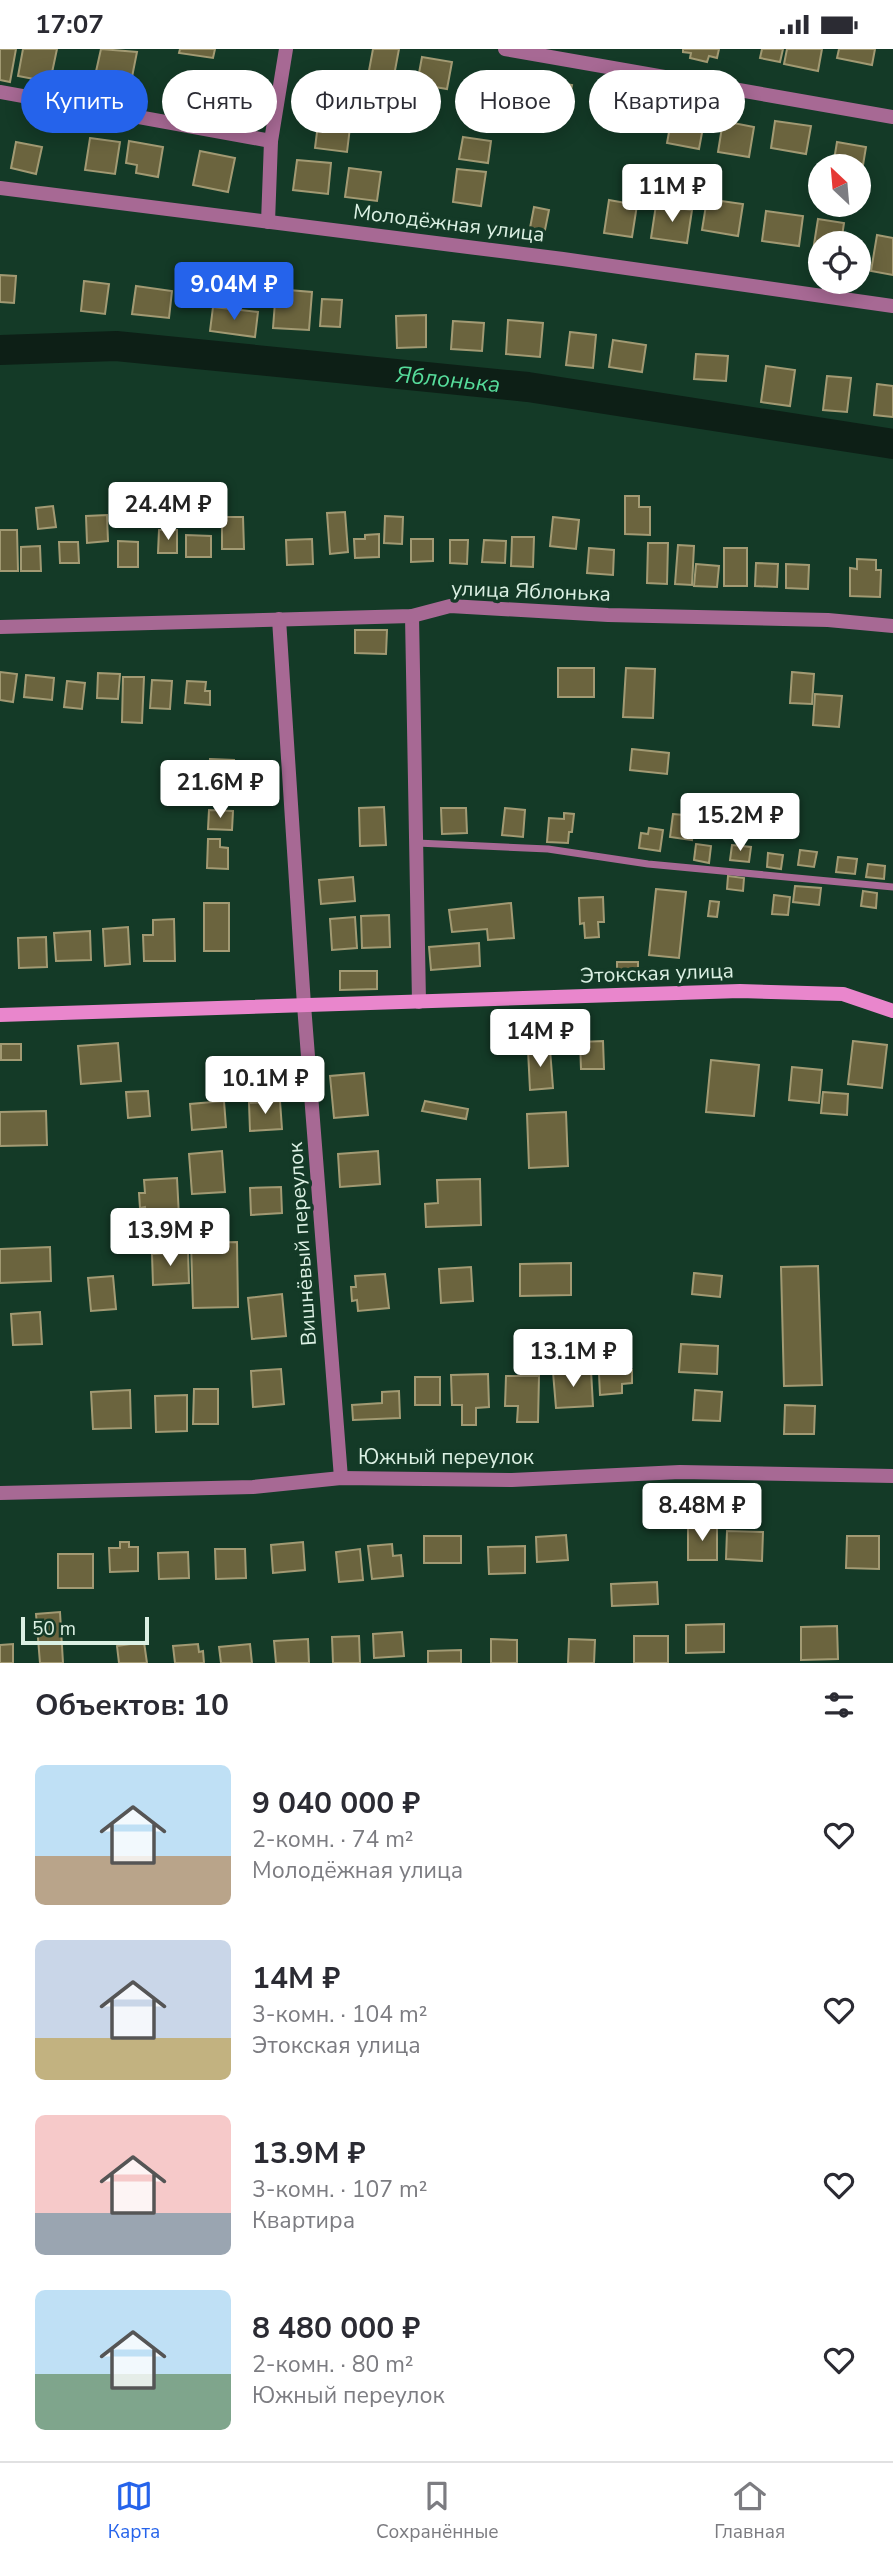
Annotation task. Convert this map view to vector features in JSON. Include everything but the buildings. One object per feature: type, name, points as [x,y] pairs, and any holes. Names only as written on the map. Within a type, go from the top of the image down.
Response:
[{"type":"main road","name":"Этокская улица","points":[[0,1015],[740,991],[843,993],[893,1011]]},
{"type":"street","points":[[268,222],[271,141],[286,49]]},
{"type":"street","points":[[505,49],[893,117]]},
{"type":"street","points":[[0,92],[271,141]]},
{"type":"street","name":"Молодёжная улица","points":[[0,188],[563,259],[893,306]]},
{"type":"street","name":"улица Яблонька","points":[[0,627],[412,616],[450,606],[608,615],[828,620],[893,627]]},
{"type":"street","points":[[412,616],[419,1002]]},
{"type":"street","points":[[279,619],[304,1006]]},
{"type":"street","name":"Вишнёвый переулок","points":[[304,1006],[341,1478]]},
{"type":"street","name":"Южный переулок","points":[[0,1493],[253,1487],[341,1478],[512,1480],[680,1472],[893,1476]]},
{"type":"lane","points":[[416,842],[548,849],[648,864],[893,887]]},
{"type":"waterway","name":"Яблонька","points":[[0,350],[116,346],[528,387],[893,444]]}]
